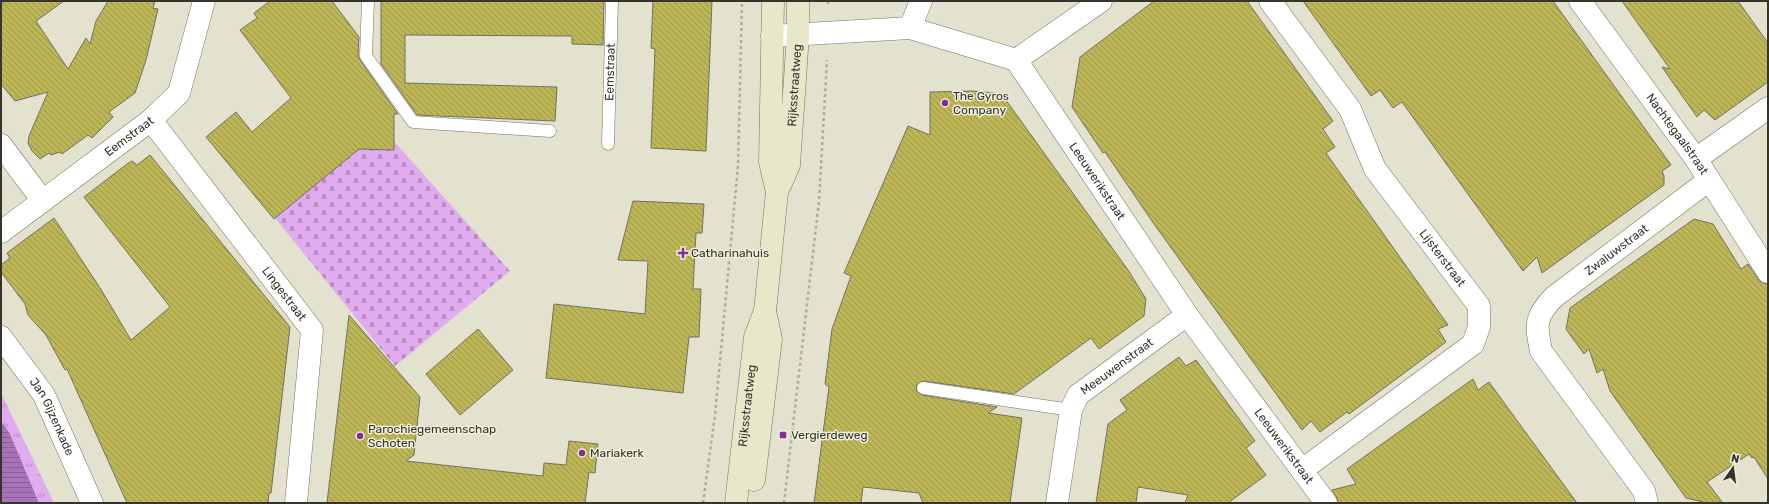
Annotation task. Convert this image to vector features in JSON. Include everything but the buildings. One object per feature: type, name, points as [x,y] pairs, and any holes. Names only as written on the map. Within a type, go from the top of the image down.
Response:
[{"type":"main road","name":"Rijksstraatweg","points":[[773,1],[770,162],[777,192]]},
{"type":"main road","name":"Rijksstraatweg","points":[[736,503],[755,337],[765,311],[777,192],[789,164],[798,35],[798,1]]},
{"type":"main road","name":"Rijksstraatweg","points":[[751,503],[771,339],[765,311]]},
{"type":"street","name":"Eemstraat","points":[[1,232],[151,120],[179,93],[204,1]]},
{"type":"street","points":[[910,28],[921,1]]},
{"type":"street","points":[[772,36],[910,28],[1016,60],[1101,1]]},
{"type":"street","name":"Lijsterstraat","points":[[1270,1],[1350,110],[1375,169],[1479,306],[1479,327],[1473,344],[1302,470]]},
{"type":"street","name":"Nachtegaalstraat","points":[[1580,1],[1696,159],[1768,272]]},
{"type":"street","name":"Leeuwerikstraat","points":[[1016,60],[1188,315],[1326,503]]},
{"type":"street","points":[[1696,159],[1768,108]]},
{"type":"street","name":"Lingestraat","points":[[151,120],[312,330],[296,503]]},
{"type":"street","points":[[1,145],[43,201]]},
{"type":"street","name":"Zwaluwstraat","points":[[1647,503],[1644,492],[1541,351],[1537,330],[1541,310],[1554,297],[1709,180]]},
{"type":"street","name":"Meeuwenstraat","points":[[1057,503],[1071,410],[1078,395],[1188,315]]},
{"type":"street","name":"Jan Gijzenkade","points":[[1,337],[44,395],[92,503]]},
{"type":"lane","points":[[368,1],[366,56],[413,122],[550,131]]},
{"type":"lane","name":"Eemstraat","points":[[608,144],[612,1]]},
{"type":"lane","points":[[923,388],[1071,410]]},
{"type":"path","points":[[703,503],[715,415],[738,166],[742,1]]},
{"type":"path","points":[[784,503],[818,201],[829,33]]},
{"type":"green space","points":[[358,136],[390,137],[510,271],[395,366],[267,208]]},
{"type":"green space","points":[[1,393],[54,503],[39,503],[10,434],[1,421]]},
{"type":"shaded area","points":[[1,421],[10,434],[39,503],[1,503]]},
{"type":"place","name":"The Gyros Company","points":[[945,103]]},
{"type":"place","name":"Catharinahuis","points":[[683,253]]},
{"type":"place","name":"Vergierdeweg","points":[[783,435]]},
{"type":"place","name":"Parochiegemeenschap Schoten","points":[[360,436]]},
{"type":"place","name":"Mariakerk","points":[[582,453]]}]
